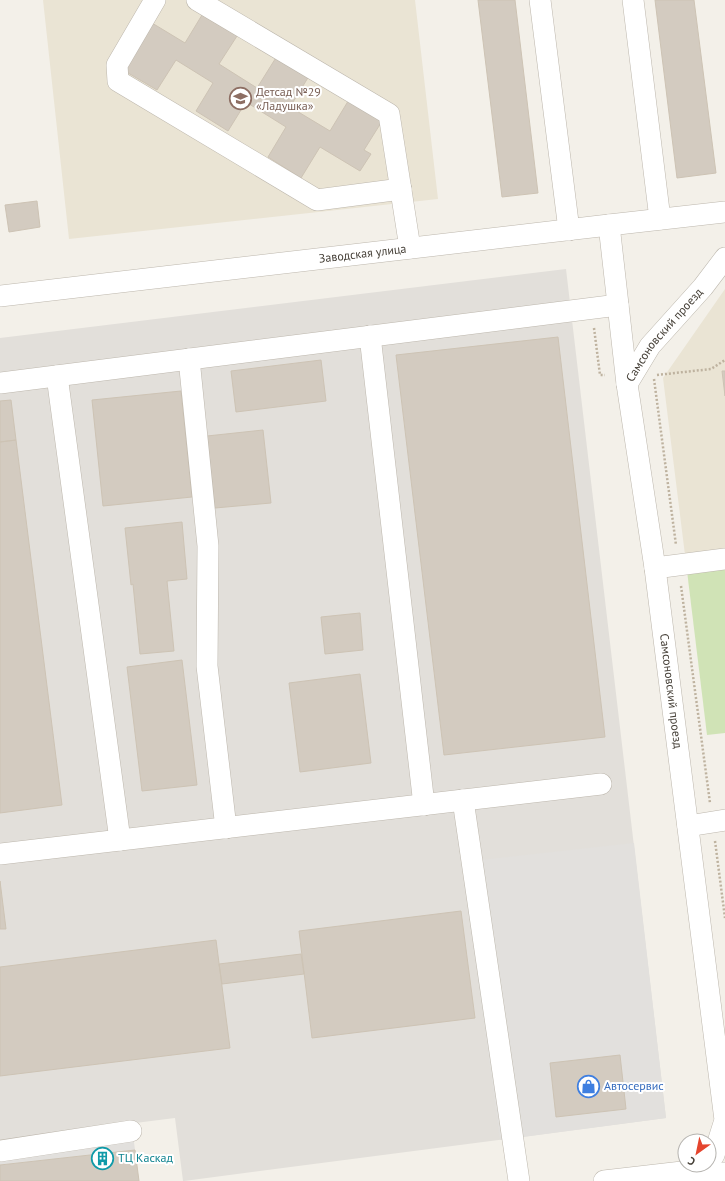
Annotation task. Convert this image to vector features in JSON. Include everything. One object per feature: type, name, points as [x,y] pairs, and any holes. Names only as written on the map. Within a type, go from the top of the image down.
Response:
[{"type":"street","points":[[155,0],[117,65],[118,81],[317,200],[401,189]]},
{"type":"street","points":[[197,0],[389,114],[410,248]]},
{"type":"street","points":[[540,0],[569,230]]},
{"type":"street","points":[[633,0],[660,219]]},
{"type":"street","name":"Заводская улица","points":[[0,296],[725,212]]},
{"type":"street","points":[[609,225],[627,384]]},
{"type":"street","name":"Самсоновский проезд","points":[[717,1135],[725,1120],[719,1021],[688,826],[655,568],[627,384],[650,346],[703,287],[725,258]]},
{"type":"street","points":[[0,383],[618,305]]},
{"type":"street","points":[[370,336],[424,805]]},
{"type":"street","points":[[190,359],[208,546],[207,666],[226,828]]},
{"type":"street","points":[[57,376],[120,840]]},
{"type":"street","points":[[655,568],[725,559]]},
{"type":"street","points":[[0,854],[601,784]]},
{"type":"street","points":[[463,800],[519,1181]]},
{"type":"street","points":[[688,826],[719,821]]},
{"type":"street","points":[[0,1151],[131,1131]]},
{"type":"street","points":[[604,1181],[677,1167]]},
{"type":"path","points":[[725,360],[711,369],[653,376],[678,565],[719,821],[725,918]]},
{"type":"shaded area","name":"Детсад №29 «Ладушка»","points":[[43,0],[415,0],[438,199],[69,239]]},
{"type":"shaded area","points":[[566,269],[666,1118],[184,1181],[175,1118],[0,1140],[0,338]]},
{"type":"shaded area","points":[[725,289],[725,567],[687,571],[663,378]]},
{"type":"shaded area","points":[[634,843],[666,1118],[500,1140],[462,862]]},
{"type":"shaded area","points":[[132,1127],[135,1150],[0,1165],[0,1143]]},
{"type":"green space","points":[[725,567],[725,733],[707,735],[687,571]]},
{"type":"building","points":[[478,0],[515,0],[538,193],[502,197]]},
{"type":"building","points":[[655,0],[694,0],[716,173],[677,178]]},
{"type":"building","points":[[202,15],[237,36],[219,64],[257,88],[277,56],[309,76],[290,107],[330,131],[350,98],[384,118],[364,150],[371,154],[360,171],[320,147],[301,178],[268,157],[286,127],[246,102],[228,131],[196,111],[213,83],[176,60],[157,90],[123,70],[152,23],[185,43]]},
{"type":"building","points":[[37,201],[40,227],[9,232],[5,205]]},
{"type":"building","points":[[558,337],[605,737],[444,755],[396,355]]},
{"type":"building","points":[[321,360],[326,401],[236,412],[231,371]]},
{"type":"building","points":[[722,371],[725,371],[725,396]]},
{"type":"building","points":[[181,391],[192,497],[103,506],[92,400]]},
{"type":"building","points":[[11,400],[16,440],[0,442],[0,401]]},
{"type":"building","points":[[263,430],[271,503],[215,508],[207,436]]},
{"type":"building","points":[[16,440],[62,805],[0,813],[0,442]]},
{"type":"building","points":[[182,522],[187,579],[167,581],[174,651],[140,654],[133,584],[131,585],[125,528]]},
{"type":"building","points":[[360,613],[363,650],[325,654],[321,617]]},
{"type":"building","points":[[182,660],[197,785],[142,791],[127,667]]},
{"type":"building","points":[[360,674],[371,763],[300,772],[289,683]]},
{"type":"building","points":[[0,881],[6,929],[0,929]]},
{"type":"building","points":[[461,911],[475,1018],[312,1038],[299,931]]},
{"type":"building","points":[[216,940],[230,1048],[0,1076],[0,967]]},
{"type":"building","points":[[301,954],[304,974],[222,984],[219,964]]},
{"type":"building","name":"Автосервис","points":[[620,1055],[626,1109],[556,1117],[550,1063]]},
{"type":"building","name":"ТЦ Каскад","points":[[135,1150],[139,1181],[0,1181],[0,1165]]},
{"type":"place","name":"Детсад №29 «Ладушка»","points":[[240,99]]},
{"type":"place","name":"Автосервис","points":[[588,1086]]},
{"type":"place","name":"ТЦ Каскад","points":[[102,1158]]}]
